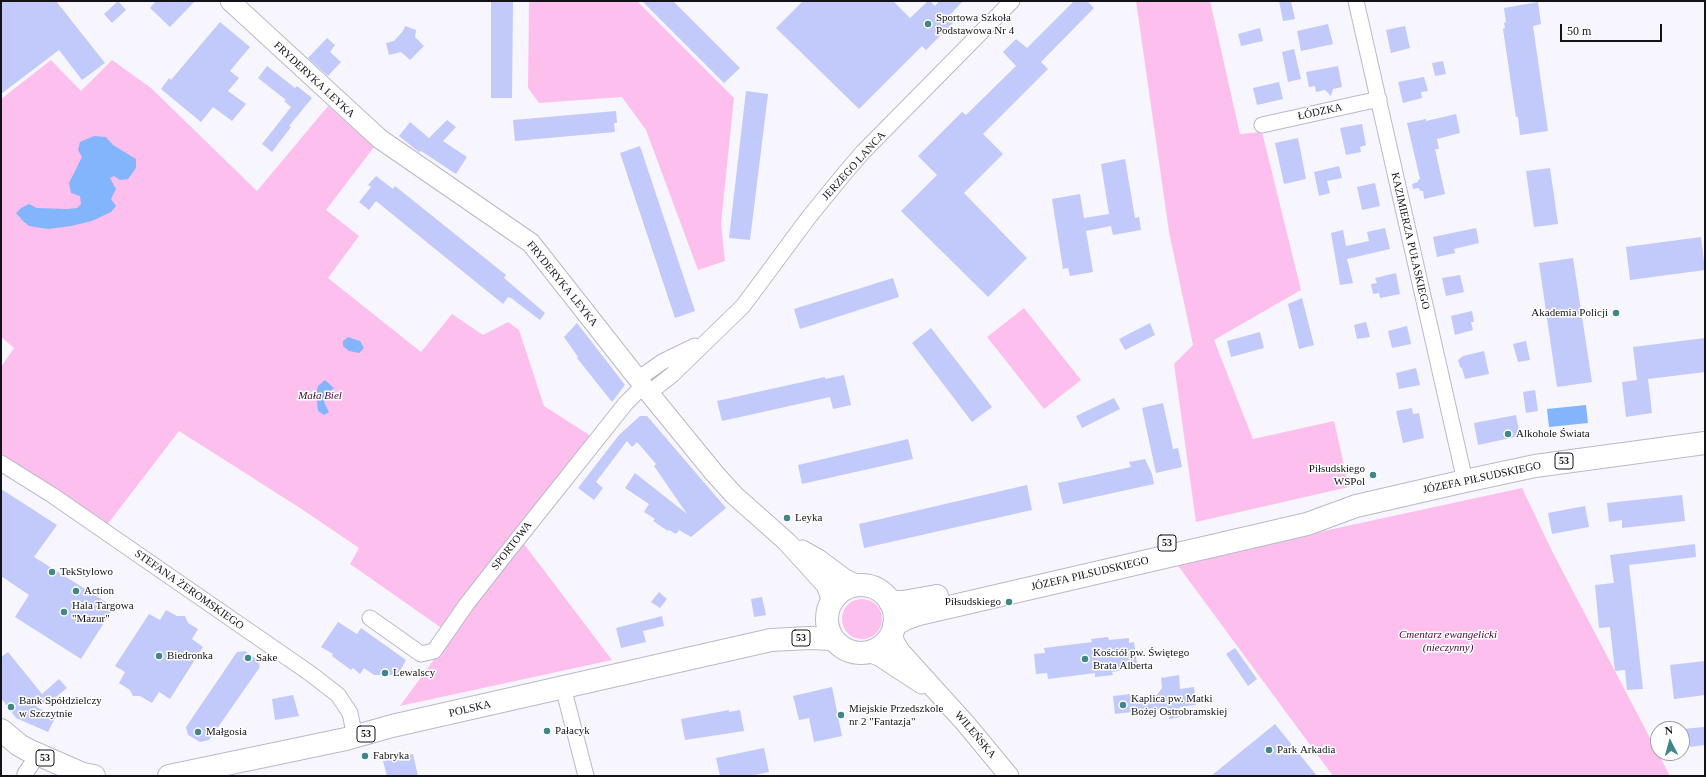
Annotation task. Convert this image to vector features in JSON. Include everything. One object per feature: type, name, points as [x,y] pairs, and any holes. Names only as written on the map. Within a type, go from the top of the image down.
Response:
[{"type":"main road","name":"JÓZEFA PIŁSUDSKIEGO","points":[[890,602],[917,600],[1306,511],[1356,506],[1535,466],[1705,443]]},
{"type":"main road","name":"JÓZEFA PIŁSUDSKIEGO","points":[[893,629],[905,619],[927,612],[1307,524],[1356,506]]},
{"type":"main road","points":[[858,585],[873,587],[884,594],[893,609],[893,629]]},
{"type":"main road","name":"53","points":[[829,609],[843,590],[858,585]]},
{"type":"main road","name":"POLSKA","points":[[770,640],[829,609]]},
{"type":"main road","points":[[829,609],[827,624],[832,639],[849,651],[858,653],[868,652]]},
{"type":"main road","name":"53","points":[[868,652],[882,646],[893,629]]},
{"type":"main road","name":"POLSKA","points":[[169,776],[355,737],[392,726],[770,640],[809,638],[832,639]]},
{"type":"main road","name":"53","points":[[1,730],[19,745],[83,774],[94,776]]},
{"type":"street","name":"FRYDERYKA LEYKA","points":[[230,1],[380,139],[531,243],[643,386],[715,474],[734,495],[787,542],[826,585],[829,609]]},
{"type":"street","name":"JERZEGO LANCA","points":[[643,386],[672,374],[743,306],[809,217],[863,152],[1012,1]]},
{"type":"street","name":"KAZIMIERZA PUŁASKIEGO","points":[[1356,1],[1465,481]]},
{"type":"street","name":"ŁÓDZKA","points":[[1262,125],[1379,99]]},
{"type":"street","name":"SPORTOWA","points":[[370,618],[421,654],[434,650],[466,605],[510,549],[631,397],[643,386]]},
{"type":"street","name":"STEFANA ŻEROMSKIEGO","points":[[1,463],[52,495],[311,674],[338,695],[350,713],[355,737]]},
{"type":"street","name":"FRYDERYKA LEYKA","points":[[787,542],[818,559],[845,579],[858,585]]},
{"type":"street","name":"WILEŃSKA","points":[[893,629],[895,643],[900,651],[940,695],[1009,776]]},
{"type":"street","name":"WILEŃSKA","points":[[868,652],[879,656],[940,695]]},
{"type":"street","points":[[563,687],[586,776]]},
{"type":"street","points":[[26,776],[25,774],[38,754]]},
{"type":"green space","points":[[529,1],[637,1],[734,98],[721,223],[725,261],[698,270],[646,130],[622,97],[539,103],[528,88]]},
{"type":"green space","points":[[1136,1],[1210,1],[1240,134],[1262,132],[1301,290],[1214,340],[1253,439],[1334,421],[1349,487],[1196,522],[1174,364],[1193,345],[1169,232]]},
{"type":"green space","name":"Mała Biel","points":[[51,60],[81,91],[112,60],[151,88],[257,191],[328,106],[374,147],[326,210],[359,236],[328,278],[421,352],[452,314],[483,335],[508,322],[519,330],[544,406],[594,438],[443,629],[350,564],[359,548],[300,508],[179,431],[107,525],[1,453],[1,367],[14,348],[1,337],[1,99]]},
{"type":"green space","points":[[1024,308],[1081,380],[1044,409],[987,337]]},
{"type":"green space","name":"Cmentarz ewangelicki (nieczynny)","points":[[1522,488],[1553,553],[1650,738],[1650,761],[1662,761],[1670,776],[1333,776],[1176,563]]},
{"type":"green space","points":[[521,540],[612,660],[400,706]]},
{"type":"green space","points":[[862,599],[870,601],[876,605],[880,611],[882,619],[880,627],[876,633],[870,637],[862,639],[854,637],[848,633],[844,627],[842,619],[844,611],[848,605],[854,601]]},
{"type":"water","points":[[94,136],[106,137],[113,145],[136,159],[136,168],[128,179],[120,180],[114,176],[110,178],[116,189],[111,199],[116,206],[111,212],[92,221],[71,226],[48,229],[29,226],[16,213],[21,208],[29,204],[37,208],[67,209],[77,208],[81,204],[80,196],[71,193],[69,183],[82,157],[78,150],[80,142]]},
{"type":"water","points":[[348,337],[360,341],[364,348],[359,353],[349,351],[343,346],[343,341]]},
{"type":"water","points":[[325,380],[334,388],[328,393],[324,402],[329,412],[324,415],[318,411],[316,393],[318,386]]},
{"type":"water","points":[[1586,405],[1588,423],[1549,427],[1547,409]]},
{"type":"building","points":[[1,1],[56,1],[105,63],[82,80],[59,50],[1,94]]},
{"type":"building","points":[[118,1],[126,10],[112,23],[104,14]]},
{"type":"building","points":[[156,1],[195,1],[170,27],[150,8]]},
{"type":"building","points":[[491,1],[513,1],[512,98],[491,98]]},
{"type":"building","points":[[642,1],[673,1],[740,68],[724,83]]},
{"type":"building","points":[[803,1],[893,1],[910,18],[928,1],[935,6],[939,1],[963,1],[948,17],[953,23],[926,50],[922,46],[859,109],[776,28]]},
{"type":"building","points":[[1074,1],[1087,1],[1094,8],[1041,62],[1048,69],[983,134],[1003,154],[964,193],[1027,258],[988,297],[901,211],[937,175],[918,156],[962,112],[966,115],[1016,66],[1003,52],[1016,39],[1027,48]]},
{"type":"building","points":[[1279,1],[1291,1],[1295,19],[1283,21]]},
{"type":"building","points":[[1538,2],[1541,24],[1533,26],[1548,131],[1520,135],[1503,29],[1505,28],[1504,23],[1506,22],[1504,8]]},
{"type":"building","points":[[220,22],[250,47],[230,71],[239,78],[228,91],[246,104],[232,121],[213,107],[201,122],[161,89],[169,78],[171,80]]},
{"type":"building","points":[[1328,24],[1333,44],[1301,51],[1297,31]]},
{"type":"building","points":[[405,26],[416,30],[415,37],[424,46],[410,60],[401,52],[389,55],[386,43],[394,41],[403,31]]},
{"type":"building","points":[[1405,26],[1410,48],[1391,53],[1386,30]]},
{"type":"building","points":[[1260,28],[1263,41],[1241,46],[1238,34]]},
{"type":"building","points":[[327,38],[335,45],[330,52],[341,62],[328,76],[308,58]]},
{"type":"building","points":[[1294,49],[1301,79],[1288,82],[1282,52]]},
{"type":"building","points":[[1443,61],[1446,74],[1435,76],[1432,63]]},
{"type":"building","points":[[267,66],[295,88],[297,86],[312,98],[289,126],[291,127],[272,152],[262,144],[291,107],[284,101],[286,100],[258,78]]},
{"type":"building","points":[[1338,66],[1342,87],[1333,89],[1331,96],[1325,90],[1316,92],[1315,86],[1309,87],[1306,72]]},
{"type":"building","points":[[1424,77],[1428,91],[1421,92],[1422,98],[1403,103],[1398,82]]},
{"type":"building","points":[[1279,82],[1283,99],[1257,105],[1253,88]]},
{"type":"building","points":[[746,91],[768,94],[750,240],[729,238]]},
{"type":"building","points":[[616,111],[617,123],[614,123],[615,132],[515,141],[513,120]]},
{"type":"building","points":[[1456,114],[1460,133],[1437,139],[1439,149],[1435,149],[1445,194],[1424,199],[1423,191],[1420,191],[1419,188],[1413,189],[1412,184],[1418,182],[1420,179],[1407,123],[1426,119],[1426,121]]},
{"type":"building","points":[[447,120],[456,127],[443,141],[467,157],[456,174],[421,151],[419,152],[399,136],[410,122],[429,138]]},
{"type":"building","points":[[1362,124],[1366,145],[1360,147],[1361,152],[1346,155],[1340,128]]},
{"type":"building","points":[[1298,138],[1306,179],[1284,184],[1275,143]]},
{"type":"building","points":[[640,146],[695,311],[675,318],[620,153]]},
{"type":"building","points":[[1125,159],[1135,218],[1139,217],[1141,230],[1113,235],[1111,226],[1086,231],[1093,272],[1070,276],[1068,268],[1063,269],[1052,199],[1080,194],[1084,218],[1109,214],[1101,164]]},
{"type":"building","points":[[1339,166],[1342,178],[1327,181],[1330,193],[1319,196],[1314,172]]},
{"type":"building","points":[[1550,168],[1558,224],[1534,227],[1526,171]]},
{"type":"building","points":[[376,176],[393,189],[395,186],[506,275],[504,278],[545,313],[540,320],[511,298],[508,297],[503,304],[376,201],[369,210],[359,202],[371,187],[368,185]]},
{"type":"building","points":[[1375,183],[1380,206],[1362,210],[1357,187]]},
{"type":"building","points":[[1385,228],[1390,249],[1347,259],[1353,283],[1340,285],[1331,233],[1343,230],[1346,246],[1369,241],[1367,232]]},
{"type":"building","points":[[1476,228],[1479,243],[1454,249],[1455,253],[1437,257],[1433,237]]},
{"type":"building","points":[[1701,237],[1705,270],[1630,280],[1626,247]]},
{"type":"building","points":[[1573,258],[1592,382],[1557,387],[1539,263]]},
{"type":"building","points":[[1396,273],[1400,294],[1380,298],[1379,293],[1373,294],[1371,284],[1377,283],[1375,278]]},
{"type":"building","points":[[1460,275],[1464,292],[1446,296],[1442,278]]},
{"type":"building","points":[[893,278],[899,297],[800,329],[794,309]]},
{"type":"building","points":[[1302,298],[1314,345],[1299,349],[1288,304]]},
{"type":"building","points":[[1472,311],[1474,322],[1471,322],[1473,330],[1455,335],[1451,316]]},
{"type":"building","points":[[1366,322],[1370,337],[1357,339],[1354,325]]},
{"type":"building","points":[[577,323],[625,385],[612,402],[577,358],[578,357],[564,337]]},
{"type":"building","points":[[1150,323],[1155,335],[1125,350],[1119,339]]},
{"type":"building","points":[[1407,326],[1411,344],[1392,348],[1388,331]]},
{"type":"building","points":[[931,328],[992,407],[972,422],[912,343]]},
{"type":"building","points":[[1260,332],[1264,348],[1231,357],[1227,341]]},
{"type":"building","points":[[1705,338],[1705,372],[1648,379],[1652,413],[1626,417],[1622,382],[1637,380],[1633,347]]},
{"type":"building","points":[[1526,341],[1530,360],[1518,362],[1513,344]]},
{"type":"building","points":[[1484,351],[1489,374],[1465,379],[1458,360],[1463,356]]},
{"type":"building","points":[[1416,368],[1420,385],[1399,389],[1396,373]]},
{"type":"building","points":[[844,375],[851,405],[833,409],[830,397],[722,421],[717,401],[825,377],[825,379]]},
{"type":"building","points":[[1535,390],[1538,411],[1526,413],[1523,392]]},
{"type":"building","points":[[1114,398],[1120,409],[1082,428],[1076,416]]},
{"type":"building","points":[[1163,403],[1173,449],[1178,448],[1182,467],[1156,473],[1142,408]]},
{"type":"building","points":[[1412,408],[1413,414],[1419,413],[1424,438],[1403,443],[1396,411]]},
{"type":"building","points":[[1516,415],[1520,436],[1478,445],[1474,423]]},
{"type":"building","points":[[640,416],[647,416],[726,508],[691,537],[679,530],[676,534],[669,530],[668,531],[653,521],[655,519],[644,512],[649,504],[625,488],[635,473],[687,514],[654,466],[656,464],[637,442],[632,447],[627,441],[596,482],[603,488],[594,500],[578,488],[619,435]]},
{"type":"building","points":[[908,439],[913,459],[802,484],[798,465]]},
{"type":"building","points":[[1145,459],[1152,474],[1154,484],[1063,504],[1058,483],[1131,467],[1129,462]]},
{"type":"building","points":[[1027,485],[1032,510],[864,548],[859,524]]},
{"type":"building","points":[[1,489],[57,525],[34,557],[114,607],[81,659],[15,617],[29,595],[1,576]]},
{"type":"building","points":[[1682,495],[1685,521],[1622,528],[1622,520],[1609,522],[1607,503]]},
{"type":"building","points":[[1585,506],[1589,527],[1552,534],[1548,513]]},
{"type":"building","points":[[1695,544],[1696,557],[1629,565],[1643,689],[1627,690],[1625,670],[1615,671],[1610,627],[1599,628],[1595,585],[1614,583],[1610,555]]},
{"type":"building","points":[[659,592],[667,599],[660,608],[651,602]]},
{"type":"building","points":[[762,597],[766,615],[754,617],[751,599]]},
{"type":"building","name":"Biedronka","points":[[166,610],[177,616],[185,616],[188,623],[198,629],[192,639],[203,647],[170,699],[159,692],[152,703],[140,696],[133,696],[130,690],[119,683],[125,672],[115,666],[149,614],[160,620]]},
{"type":"building","points":[[662,616],[664,626],[643,631],[646,642],[621,648],[616,628]]},
{"type":"building","points":[[338,622],[357,634],[361,628],[406,660],[398,675],[374,675],[364,668],[360,674],[353,668],[351,670],[332,656],[333,654],[321,647]]},
{"type":"building","name":"Kościół pw. Świętego Brata Alberta","points":[[1108,637],[1109,640],[1129,638],[1129,643],[1134,642],[1137,664],[1132,664],[1132,669],[1112,672],[1113,675],[1095,677],[1095,673],[1048,679],[1047,673],[1036,674],[1034,654],[1045,653],[1044,648],[1092,642],[1091,639]]},
{"type":"building","points":[[1235,648],[1257,679],[1248,686],[1226,654]]},
{"type":"building","points":[[245,651],[258,660],[260,667],[209,740],[200,742],[188,735],[186,727],[237,652]]},
{"type":"building","points":[[8,652],[42,694],[59,679],[67,688],[51,701],[36,707],[56,716],[48,732],[16,718],[1,698],[1,657]]},
{"type":"building","points":[[1705,661],[1705,695],[1674,699],[1670,665]]},
{"type":"building","points":[[1179,675],[1180,689],[1194,687],[1196,705],[1180,707],[1181,717],[1169,719],[1168,708],[1115,714],[1113,696],[1131,694],[1132,698],[1157,695],[1162,688],[1161,678]]},
{"type":"building","points":[[832,687],[842,736],[814,742],[809,718],[799,720],[793,696]]},
{"type":"building","points":[[293,695],[299,716],[275,720],[272,699]]},
{"type":"building","points":[[729,710],[729,712],[740,710],[744,731],[685,740],[681,719]]},
{"type":"building","name":"Park Arkadia","points":[[1275,724],[1317,776],[1211,776]]},
{"type":"building","points":[[1705,727],[1705,745],[1690,747],[1690,728]]},
{"type":"building","points":[[764,748],[769,772],[750,776],[720,776],[716,758]]},
{"type":"building","points":[[413,754],[418,776],[387,776],[383,761]]},
{"type":"place","name":"Sportowa Szkoła Podstawowa Nr 4","points":[[928,24]]},
{"type":"place","name":"Akademia Policji","points":[[1616,313]]},
{"type":"place","name":"Alkohole Świata","points":[[1508,434]]},
{"type":"place","name":"Piłsudskiego WSPol","points":[[1373,475]]},
{"type":"place","name":"Leyka","points":[[787,518]]},
{"type":"place","name":"TekStylowo","points":[[52,572]]},
{"type":"place","name":"Action","points":[[76,591]]},
{"type":"place","name":"Piłsudskiego","points":[[1009,602]]},
{"type":"place","name":"Hala Targowa \"Mazur\"","points":[[64,612]]},
{"type":"place","name":"Biedronka","points":[[159,656]]},
{"type":"place","name":"Sake","points":[[248,658]]},
{"type":"place","name":"Kościół pw. Świętego Brata Alberta","points":[[1085,659]]},
{"type":"place","name":"Lewalscy","points":[[385,673]]},
{"type":"place","name":"Kaplica pw. Matki Bożej Ostrobramskiej","points":[[1123,705]]},
{"type":"place","name":"Bank Spółdzielczy w Szczytnie","points":[[11,707]]},
{"type":"place","name":"Miejskie Przedszkole nr 2 \"Fantazja\"","points":[[841,715]]},
{"type":"place","name":"Pałacyk","points":[[547,731]]},
{"type":"place","name":"Małgosia","points":[[198,732]]},
{"type":"place","name":"Park Arkadia","points":[[1269,750]]},
{"type":"place","name":"Fabryka","points":[[365,756]]}]
